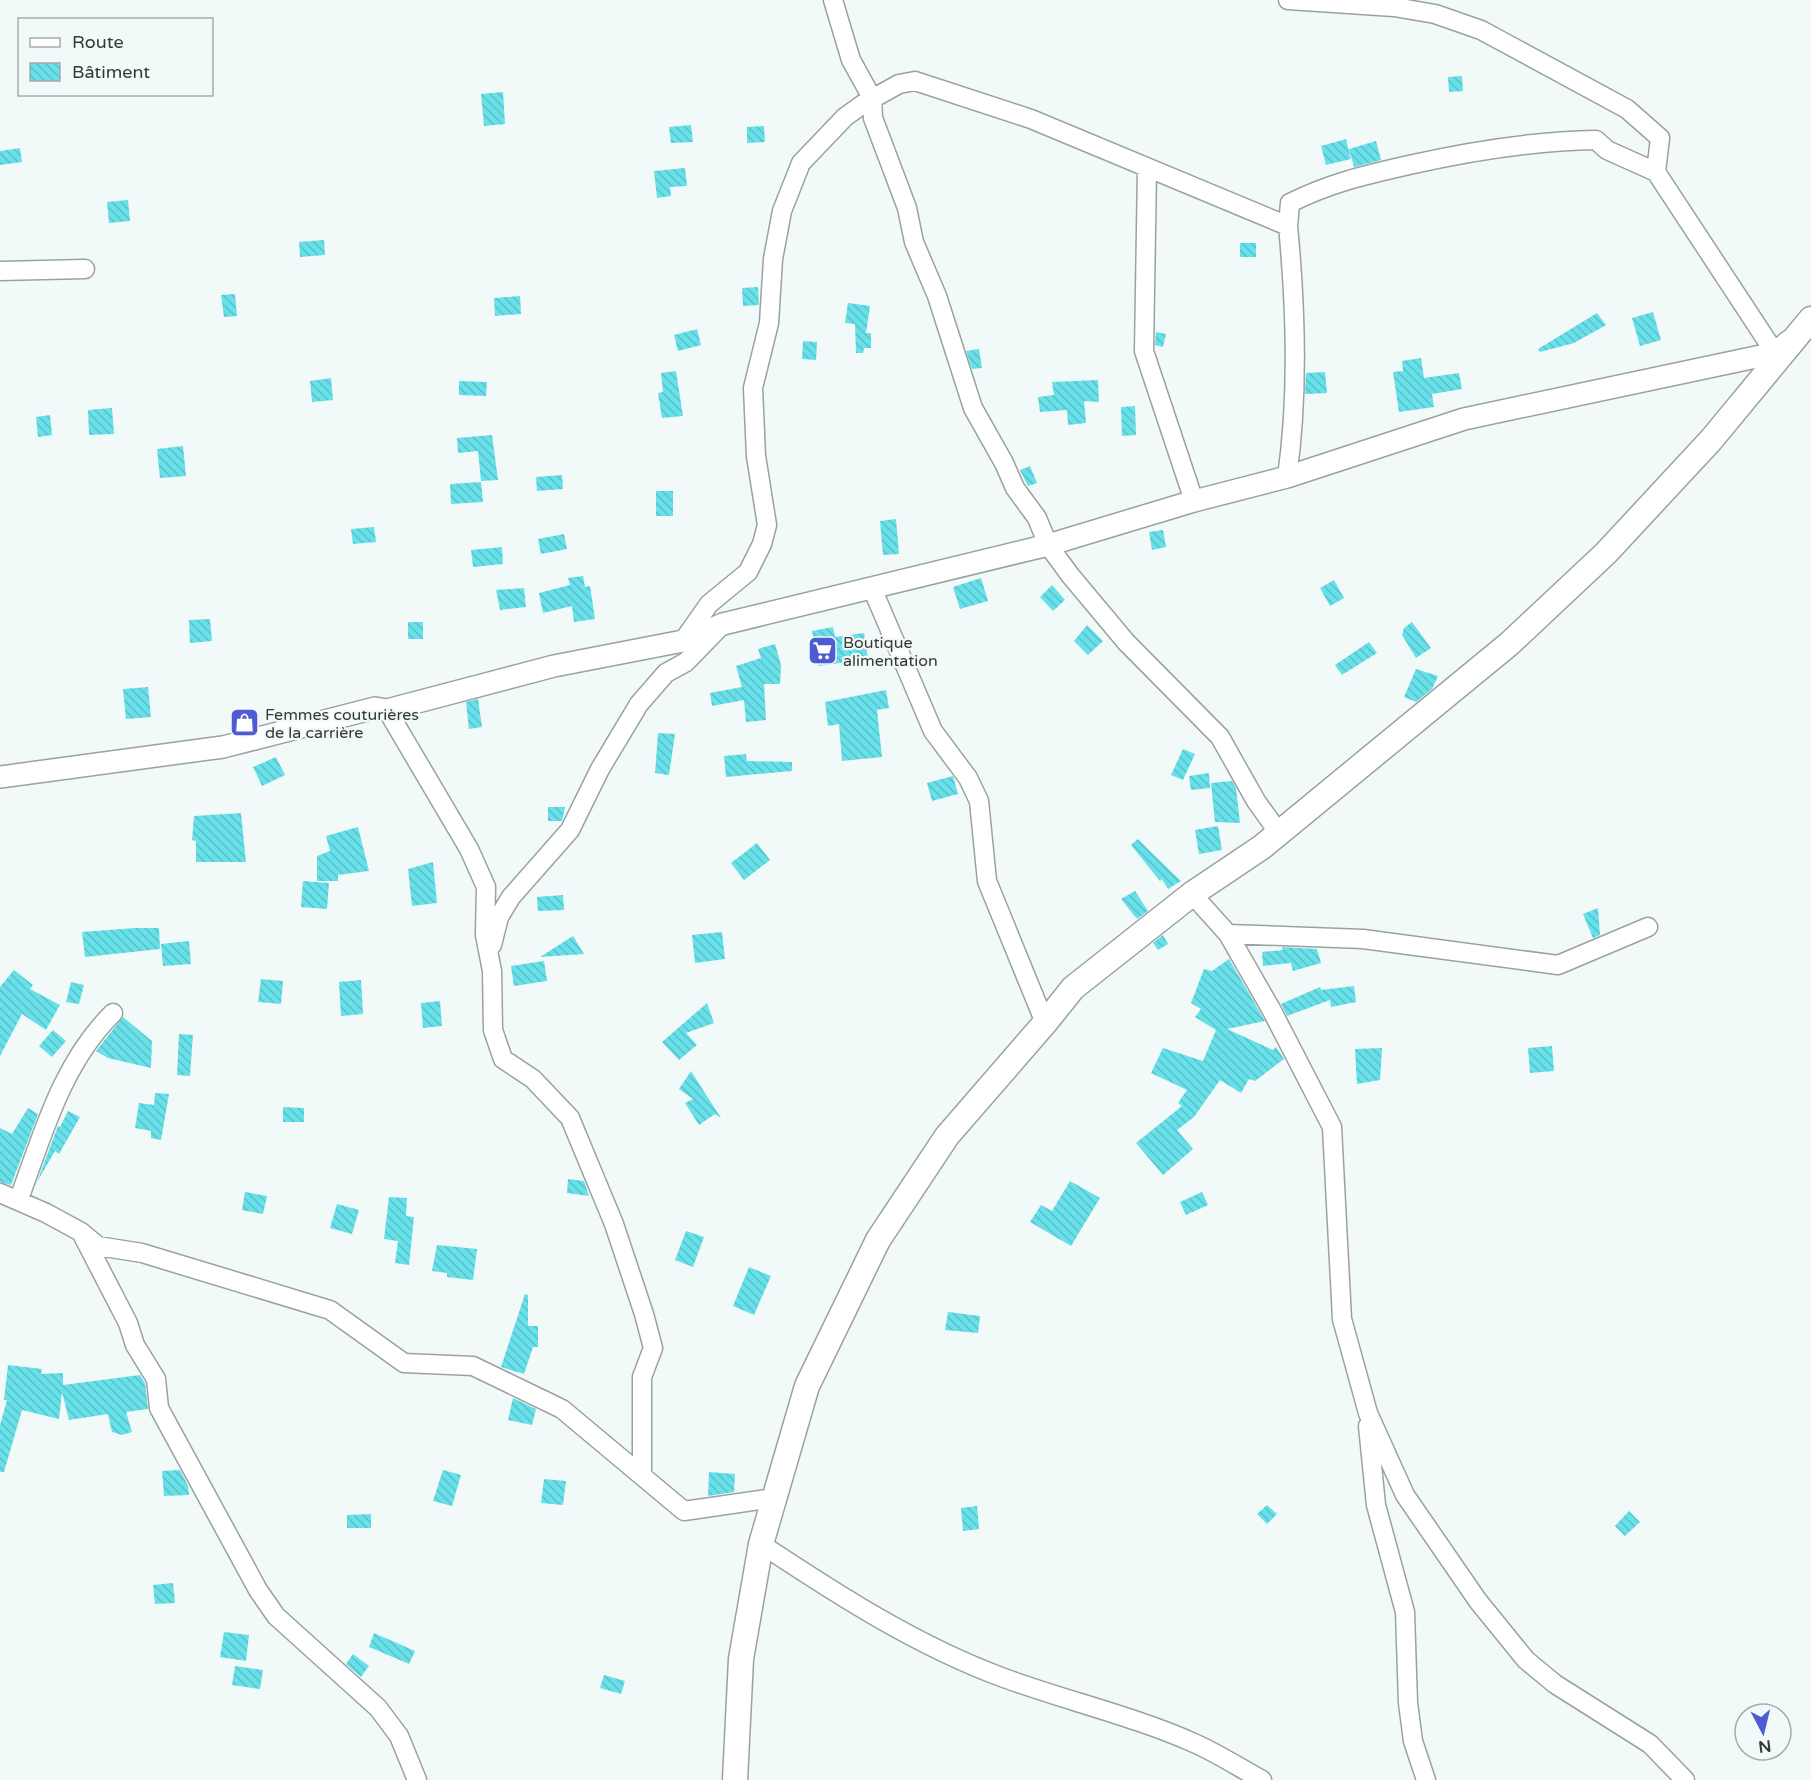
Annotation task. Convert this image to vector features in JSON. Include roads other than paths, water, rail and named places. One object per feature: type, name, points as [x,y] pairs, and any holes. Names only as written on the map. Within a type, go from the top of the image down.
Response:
[{"type":"main road","points":[[735,1780],[741,1659],[761,1544],[807,1386],[878,1240],[946,1136],[1045,1023],[1072,988],[1191,894],[1262,847],[1509,644],[1605,553],[1711,440],[1811,319]]},
{"type":"street","points":[[833,0],[851,60],[872,98],[873,118],[907,208],[914,242],[937,296],[973,408],[1004,463],[1015,488],[1037,518],[1048,545],[1126,642],[1220,737],[1256,801],[1276,829],[1262,847]]},
{"type":"street","points":[[1288,0],[1425,12],[1481,30],[1626,109],[1660,138],[1656,172]]},
{"type":"street","points":[[683,641],[709,604],[748,572],[754,563],[765,534],[767,525],[756,456],[753,388],[769,323],[773,259],[782,211],[801,162],[831,134],[845,117],[872,98],[899,84],[915,81],[1031,119],[1288,226]]},
{"type":"street","points":[[1287,477],[1292,443],[1294,318],[1288,226],[1290,203],[1325,186],[1462,153],[1543,141],[1596,141],[1607,150],[1656,172],[1775,353]]},
{"type":"street","points":[[1147,169],[1144,351],[1194,501]]},
{"type":"street","points":[[0,272],[85,269]]},
{"type":"street","points":[[0,777],[193,752],[375,708],[387,710],[554,666],[683,641],[723,624],[1048,545],[1194,501],[1287,477],[1464,419],[1775,353],[1811,319]]},
{"type":"street","points":[[876,587],[933,731],[968,778],[979,801],[987,880],[1045,1023]]},
{"type":"street","points":[[489,955],[499,917],[519,887],[570,830],[595,779],[639,704],[666,673],[687,662],[723,624]]},
{"type":"street","points":[[387,710],[469,849],[486,887],[488,897],[485,935],[492,971],[492,1030],[502,1059],[533,1080],[570,1118],[614,1224],[653,1348],[642,1377],[642,1474]]},
{"type":"street","points":[[1191,894],[1228,934],[1271,1009],[1332,1127],[1342,1319],[1368,1413],[1405,1495],[1478,1601],[1527,1660],[1555,1684],[1650,1744],[1685,1780]]},
{"type":"street","points":[[1228,934],[1363,939],[1558,965],[1648,927]]},
{"type":"street","points":[[19,1199],[52,1108],[83,1047],[113,1013]]},
{"type":"street","points":[[0,1192],[19,1199],[81,1232],[98,1246],[142,1252],[330,1310],[404,1363],[473,1366],[562,1409],[684,1511],[774,1498]]},
{"type":"street","points":[[81,1232],[128,1323],[135,1345],[156,1379],[159,1408],[258,1590],[276,1616],[378,1708],[399,1736],[417,1780]]},
{"type":"street","points":[[1368,1413],[1376,1505],[1405,1612],[1408,1703],[1413,1741],[1426,1780]]},
{"type":"street","points":[[761,1544],[846,1600],[944,1651],[1004,1678],[1085,1703],[1195,1743],[1262,1780]]},
{"type":"place","name":"Boutique alimentation","points":[[822,651]]},
{"type":"place","name":"Femmes couturières de la carrière","points":[[244,723]]}]
